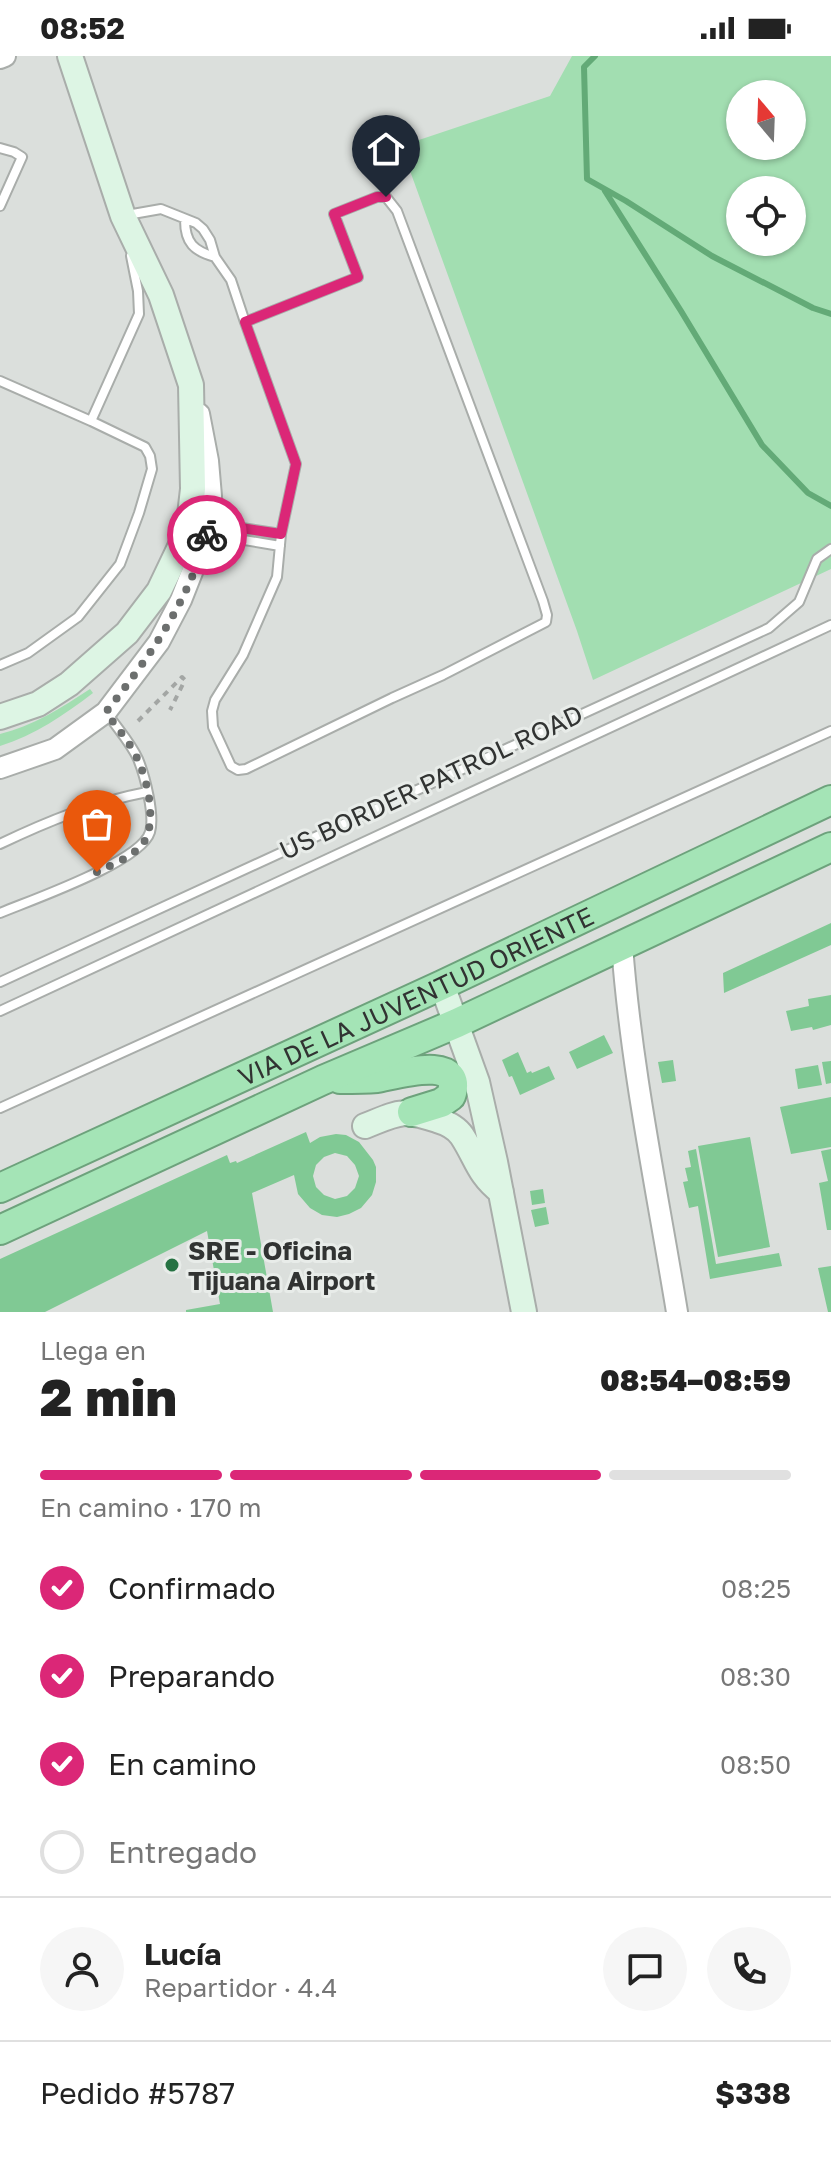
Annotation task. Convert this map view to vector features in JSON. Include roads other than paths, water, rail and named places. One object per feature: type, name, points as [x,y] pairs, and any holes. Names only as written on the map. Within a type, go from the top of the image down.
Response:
[{"type":"highway","name":"VIA DE LA JUVENTUD ORIENTE","points":[[0,1188],[442,985],[831,800]]},
{"type":"highway","name":"VIA DE LA JUVENTUD ORIENTE","points":[[0,1230],[323,1080],[457,1023],[831,847]]},
{"type":"highway","points":[[323,1080],[377,1078],[428,1069],[437,1069],[448,1075],[453,1084],[451,1096],[441,1103],[412,1112]]},
{"type":"main road","points":[[0,717],[38,704],[69,684],[127,633],[159,591],[181,545],[189,524],[193,489],[191,385],[161,295],[123,216],[70,56]]},
{"type":"main road","points":[[442,985],[477,1082],[524,1312]]},
{"type":"main road","points":[[412,1112],[360,1117],[383,1107],[401,1108],[448,1124],[457,1130],[482,1174],[501,1192]]},
{"type":"street","points":[[0,768],[55,749],[106,712],[159,642],[181,600],[208,528],[211,496],[201,421],[191,385]]},
{"type":"street","points":[[622,945],[640,1098],[677,1312]]},
{"type":"lane","points":[[0,148],[22,157],[0,206]]},
{"type":"lane","points":[[91,421],[139,314],[138,291],[123,216],[161,209],[196,223],[210,240],[215,257],[231,280],[245,322],[296,464],[281,534],[277,577],[243,655],[215,700],[212,711],[213,727],[231,766],[238,770],[246,769],[443,675],[546,622],[543,601],[391,201],[386,197],[377,197],[334,214],[358,277],[245,322]]},
{"type":"lane","points":[[185,220],[185,230],[194,247],[199,253],[215,257]]},
{"type":"lane","points":[[0,381],[145,447],[152,469],[120,564],[78,617],[28,653],[0,665]]},
{"type":"lane","points":[[208,528],[281,534]]},
{"type":"lane","points":[[208,528],[280,546]]},
{"type":"lane","name":"US BORDER PATROL ROAD","points":[[0,982],[769,628],[799,602],[817,559],[831,549]]},
{"type":"lane","points":[[0,1011],[831,625]]},
{"type":"lane","points":[[0,913],[118,862],[139,848],[150,833],[147,792],[137,758],[106,712]]},
{"type":"lane","points":[[0,1108],[831,731]]},
{"type":"lane","points":[[0,844],[83,808],[147,792]]},
{"type":"waterway","points":[[595,56],[584,67],[587,179],[712,256],[813,308],[831,314]]},
{"type":"waterway","points":[[605,191],[762,445],[808,493],[831,506]]},
{"type":"place","name":"SRE - Oficina Tijuana Airport","points":[[172,1265]]}]
